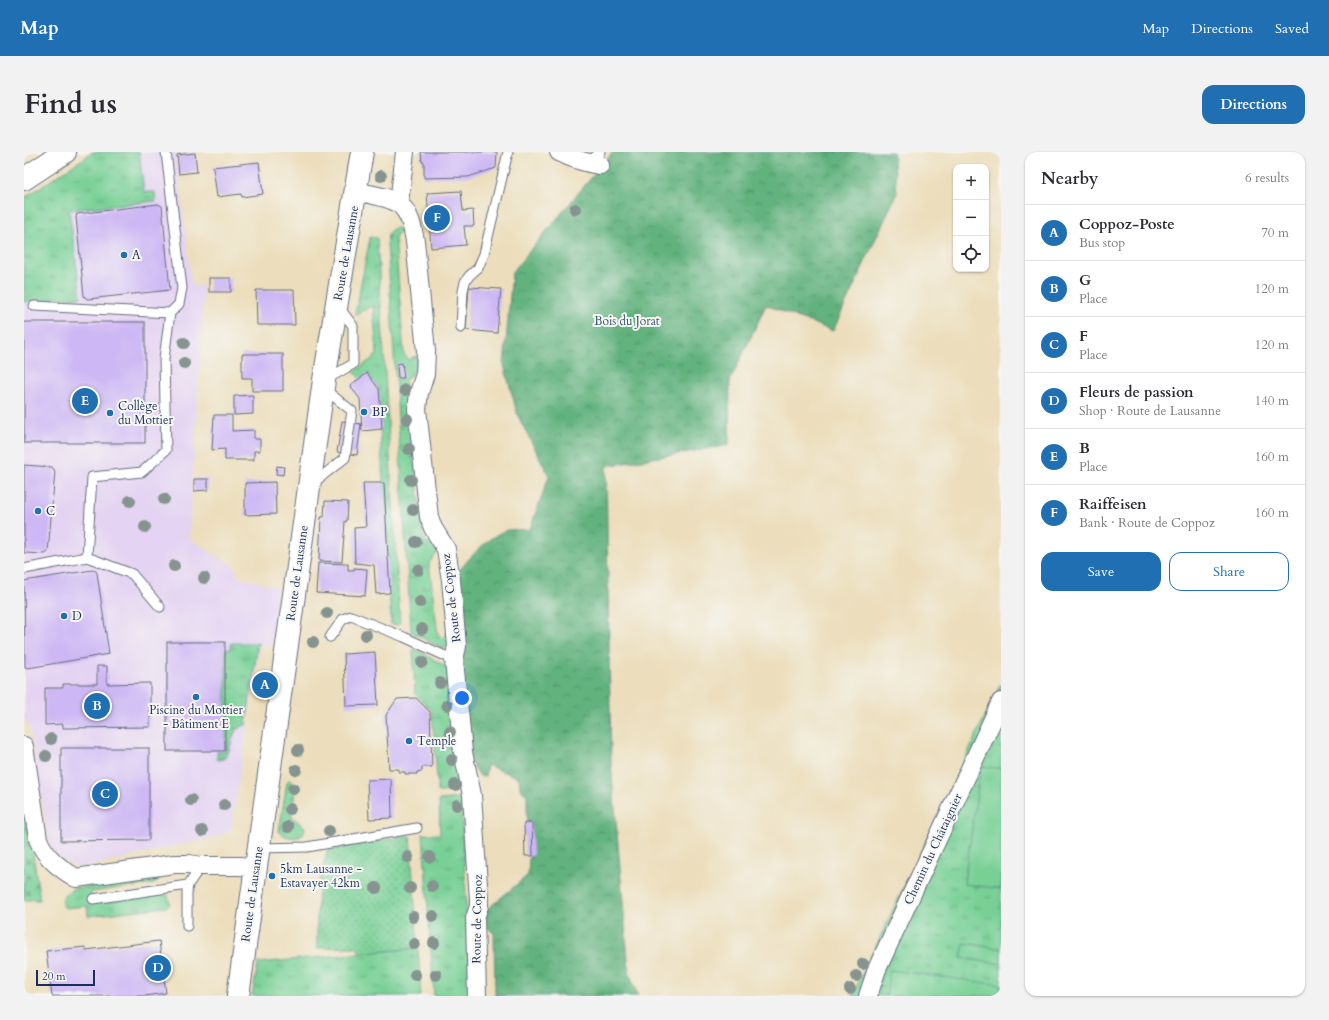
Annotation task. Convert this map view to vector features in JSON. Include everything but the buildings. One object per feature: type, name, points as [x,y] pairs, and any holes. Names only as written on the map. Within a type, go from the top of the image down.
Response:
[{"type":"main road","points":[[24,180],[65,152]]},
{"type":"main road","name":"Route de Lausanne","points":[[238,996],[309,486],[362,152]]},
{"type":"street","points":[[356,191],[389,199],[399,204],[406,152]]},
{"type":"street","points":[[559,152],[575,160],[596,160]]},
{"type":"street","name":"Route de Coppoz","points":[[399,204],[408,216],[413,227],[426,351],[424,374],[417,409],[429,517],[433,528],[446,549],[451,580],[457,646],[454,660],[463,752],[472,794],[475,832],[479,906],[475,918],[477,996]]},
{"type":"street","name":"Chemin du Châtaignier","points":[[868,996],[877,969],[1001,702]]},
{"type":"street","points":[[24,746],[38,839],[42,848],[50,858],[76,878],[174,864],[240,866],[257,858]]},
{"type":"lane","points":[[87,557],[92,477],[142,472],[166,450],[164,359],[170,313],[179,304],[182,288],[166,152]]},
{"type":"lane","points":[[461,328],[462,291],[465,282],[478,268],[484,254],[508,152]]},
{"type":"lane","points":[[34,306],[170,313]]},
{"type":"lane","points":[[309,486],[345,458],[352,411],[324,384]]},
{"type":"lane","points":[[24,569],[87,557],[132,574],[160,607]]},
{"type":"lane","points":[[330,636],[343,619],[351,616],[404,637],[454,660]]},
{"type":"lane","points":[[257,858],[307,847],[417,828]]},
{"type":"lane","points":[[187,926],[188,885],[201,866]]},
{"type":"lane","points":[[93,899],[188,885]]},
{"type":"shaded area","name":"Collège du Mottier","points":[[93,152],[174,152],[179,177],[192,286],[204,286],[189,539],[234,566],[239,577],[278,588],[271,645],[260,645],[231,829],[219,836],[81,868],[70,864],[61,858],[52,848],[48,837],[30,728],[24,719],[24,198]]},
{"type":"green space","points":[[93,152],[139,152],[144,192],[155,192],[156,201],[69,210],[81,297],[24,302],[24,198]]},
{"type":"green space","name":"Bois du Jorat","points":[[613,152],[893,152],[897,193],[833,331],[766,305],[730,381],[729,445],[606,466],[611,763],[629,972],[638,996],[495,996],[494,934],[481,920],[485,911],[528,875],[529,856],[533,856],[532,823],[527,823],[527,795],[520,789],[519,778],[487,765],[485,776],[481,777],[463,752],[451,580],[470,558],[492,538],[508,530],[530,529],[549,476],[518,416],[504,365],[512,272]]},
{"type":"green space","points":[[397,228],[402,232],[395,237],[404,354],[408,360],[415,356],[417,357],[418,367],[405,381],[424,540],[436,549],[437,553],[429,563],[438,635],[442,639],[450,629],[451,643],[446,648],[442,648],[411,632],[387,241],[389,232],[392,229]]},
{"type":"green space","points":[[370,237],[377,238],[400,623],[398,625],[391,624],[379,389],[368,373],[360,379],[354,372],[377,355],[373,305],[355,315]]},
{"type":"green space","points":[[231,643],[258,643],[246,725],[237,729],[227,756],[223,759],[217,760],[217,752],[226,752],[226,649],[231,649]]},
{"type":"green space","points":[[415,649],[449,668],[460,791],[438,792],[432,711],[415,694],[413,650]]},
{"type":"green space","points":[[1001,683],[1001,996],[852,996]]},
{"type":"green space","points":[[981,766],[1001,769],[1001,889],[964,884]]},
{"type":"green space","points":[[290,779],[296,784],[292,817],[305,827],[303,834],[294,838],[284,835],[279,831],[287,782]]},
{"type":"green space","points":[[24,795],[40,900],[24,900]]},
{"type":"green space","points":[[461,798],[471,996],[434,996],[423,834],[440,834],[439,800]]},
{"type":"green space","points":[[410,836],[418,948],[361,953],[356,947],[317,948],[317,911],[319,887],[328,850]]},
{"type":"green space","points":[[162,876],[159,880],[154,884],[91,892],[92,903],[166,894],[170,904],[166,907],[88,916],[87,906],[66,908],[62,906],[62,900],[65,895],[75,888]]},
{"type":"green space","points":[[964,943],[1001,949],[1001,964],[961,958]]},
{"type":"green space","points":[[418,948],[421,996],[252,996],[258,963]]},
{"type":"green space","points":[[890,970],[1001,985],[1001,996],[886,996]]},
{"type":"place","name":"Raiffeisen","points":[[437,218]]},
{"type":"place","name":"A","points":[[124,255]]},
{"type":"place","name":"B","points":[[85,401]]},
{"type":"place","name":"BP","points":[[364,412]]},
{"type":"place","name":"Collège du Mottier","points":[[110,413]]},
{"type":"place","name":"C","points":[[38,511]]},
{"type":"place","name":"D","points":[[64,616]]},
{"type":"place","name":"Coppoz-Poste","points":[[265,685]]},
{"type":"place","name":"Piscine du Mottier - Bâtiment E","points":[[196,697]]},
{"type":"place","name":"G","points":[[97,706]]},
{"type":"place","name":"Temple","points":[[409,741]]},
{"type":"place","name":"F","points":[[105,794]]},
{"type":"place","name":"5km Lausanne - Estavayer 42km","points":[[272,876]]},
{"type":"place","name":"Fleurs de passion","points":[[158,968]]}]
